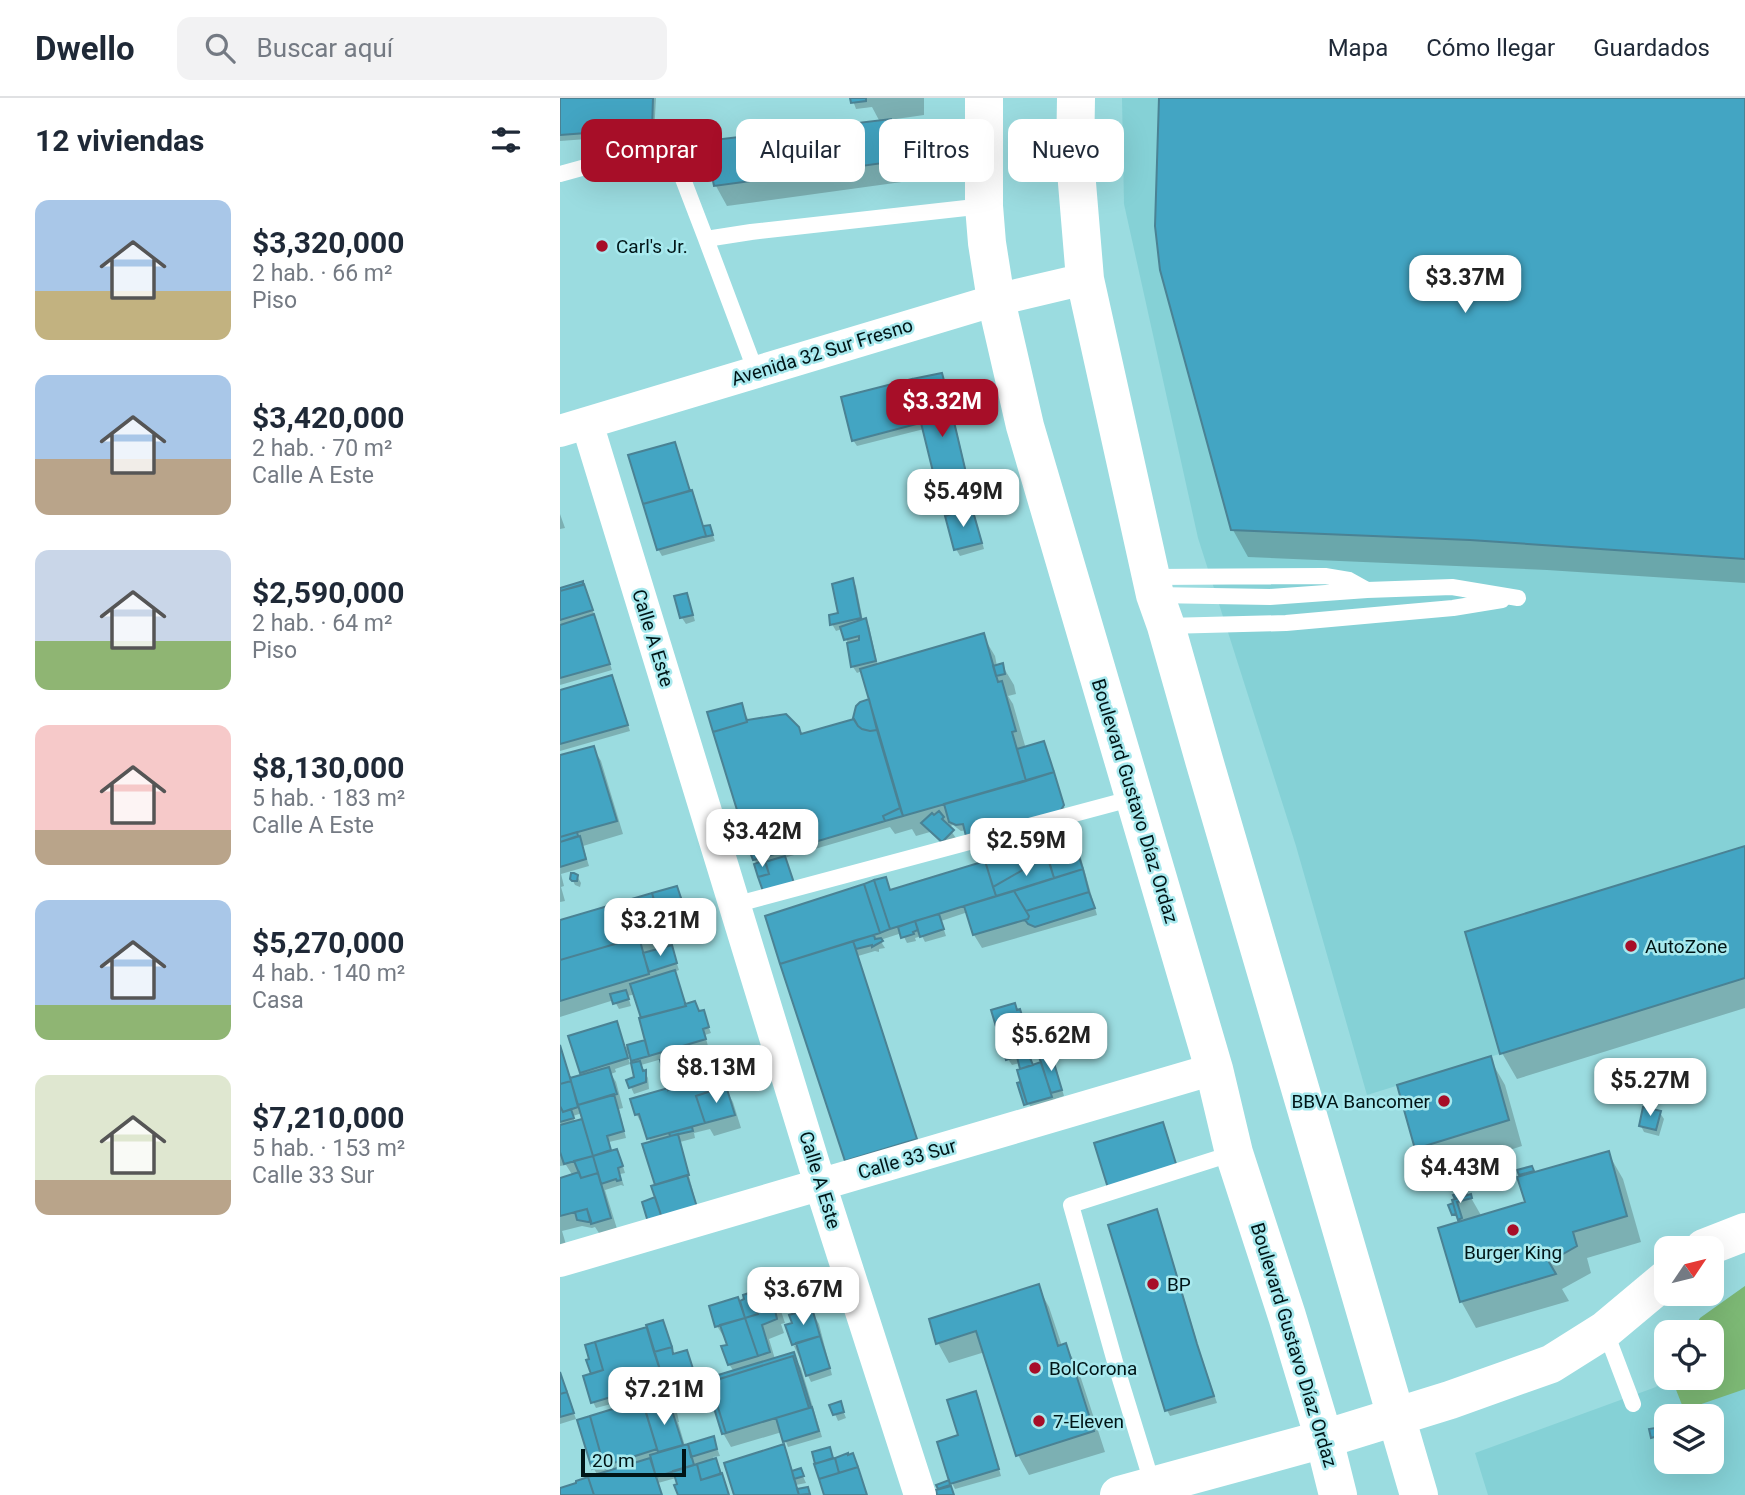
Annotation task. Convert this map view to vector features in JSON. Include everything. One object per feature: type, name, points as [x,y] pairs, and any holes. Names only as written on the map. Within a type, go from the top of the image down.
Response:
[{"type":"main road","name":"Boulevard Gustavo Díaz Ordaz","points":[[984,98],[984,206],[987,243],[996,300],[1029,440],[1214,1069],[1234,1153],[1287,1316],[1338,1495]]},
{"type":"main road","points":[[1076,98],[1075,159],[1085,279],[1158,600],[1419,1495]]},
{"type":"main road","points":[[1724,1240],[1745,1232]]},
{"type":"main road","points":[[1136,1490],[1324,1439],[1450,1400],[1551,1364],[1605,1331],[1654,1289]]},
{"type":"street","name":"Avenida 32 Sur Fresno","points":[[573,427],[996,300],[1085,279]]},
{"type":"street","name":"Calle A Este","points":[[573,427],[734,905],[920,1495]]},
{"type":"street","name":"Calle 33 Sur","points":[[560,1261],[1214,1069]]},
{"type":"lane","points":[[560,174],[647,150],[665,152],[678,166],[756,372]]},
{"type":"lane","points":[[705,239],[984,206]]},
{"type":"lane","points":[[1452,587],[1518,598],[1453,608],[1286,623],[1158,600],[1452,587]]},
{"type":"lane","points":[[734,905],[1134,798]]},
{"type":"lane","points":[[1136,1490],[1114,1357],[1072,1205],[1234,1153]]},
{"type":"lane","points":[[1605,1331],[1633,1404]]},
{"type":"shaded area","points":[[1122,98],[1745,98],[1745,978],[1367,1095],[1296,846],[1198,538],[1124,204]]},
{"type":"shaded area","points":[[1745,1286],[1745,1495],[1488,1495],[1475,1453],[1654,1388],[1654,1390],[1724,1390],[1724,1320],[1699,1320],[1717,1306],[1724,1306],[1724,1301]]},
{"type":"green space","points":[[1745,1286],[1745,1389],[1701,1404],[1682,1404],[1676,1390],[1724,1390],[1724,1320],[1699,1320],[1717,1306],[1724,1306],[1724,1301]]},
{"type":"building","points":[[560,98],[653,98],[652,119],[581,119],[581,133],[560,135]]},
{"type":"building","points":[[850,98],[866,98],[866,101],[851,103]]},
{"type":"building","points":[[1159,98],[1745,98],[1745,559],[1470,540],[1231,530],[1160,270],[1155,226]]},
{"type":"building","points":[[879,120],[879,164],[865,165],[865,122]]},
{"type":"building","points":[[736,137],[736,182],[743,182],[714,186],[713,182],[722,182],[722,139]]},
{"type":"building","points":[[942,373],[947,392],[918,400],[912,379]]},
{"type":"building","points":[[912,379],[924,422],[852,441],[841,397]]},
{"type":"building","points":[[947,392],[967,477],[936,484],[918,400]]},
{"type":"building","points":[[675,442],[690,491],[643,504],[628,455]]},
{"type":"building","points":[[692,490],[706,536],[657,550],[643,504]]},
{"type":"building","points":[[972,508],[982,543],[954,550],[945,516]]},
{"type":"building","points":[[710,525],[713,535],[704,537],[703,526]]},
{"type":"building","points":[[853,578],[861,618],[830,625],[829,615],[838,613],[832,584]]},
{"type":"building","points":[[583,581],[583,585],[560,591],[560,588]]},
{"type":"building","points":[[584,584],[593,610],[560,620],[560,591]]},
{"type":"building","points":[[687,593],[693,615],[680,618],[674,596]]},
{"type":"building","points":[[594,614],[610,664],[560,678],[560,625]]},
{"type":"building","points":[[866,618],[876,661],[851,667],[847,643],[859,640],[859,636],[844,640],[840,627]]},
{"type":"building","points":[[984,633],[998,682],[1002,681],[1016,731],[1012,732],[1026,781],[903,816],[860,669]]},
{"type":"building","points":[[1003,663],[1005,674],[996,676],[993,666]]},
{"type":"building","points":[[612,675],[628,725],[560,744],[560,690]]},
{"type":"building","points":[[869,699],[877,730],[870,731],[858,726],[853,718],[856,706]]},
{"type":"building","points":[[742,703],[747,722],[713,732],[707,712]]},
{"type":"building","points":[[786,714],[799,727],[801,734],[854,719],[862,729],[877,730],[900,808],[883,816],[885,821],[758,859],[755,847],[749,849],[713,732],[747,720]]},
{"type":"building","points":[[1044,741],[1054,772],[1026,781],[1017,749]]},
{"type":"building","points":[[594,746],[617,821],[560,837],[560,755]]},
{"type":"building","points":[[1054,772],[1064,805],[1059,813],[966,836],[963,824],[949,822],[944,804]]},
{"type":"building","points":[[900,808],[903,816],[885,821],[883,816]]},
{"type":"building","points":[[939,811],[944,817],[942,819],[954,830],[942,842],[921,823],[932,813],[934,815]]},
{"type":"building","points":[[577,832],[578,836],[560,842],[560,837]]},
{"type":"building","points":[[1072,835],[1083,869],[1054,878],[1044,844]]},
{"type":"building","points":[[580,836],[586,859],[560,867],[560,842]]},
{"type":"building","points":[[1044,844],[1047,856],[993,887],[985,861]]},
{"type":"building","points":[[1745,846],[1745,978],[1500,1054],[1465,932]]},
{"type":"building","points":[[755,847],[758,859],[753,860],[749,849]]},
{"type":"building","points":[[785,856],[794,883],[764,894],[758,877],[769,874],[765,862]]},
{"type":"building","points":[[1047,856],[1054,878],[996,896],[993,887]]},
{"type":"building","points":[[765,860],[769,874],[758,877],[754,864]]},
{"type":"building","points":[[985,861],[996,896],[890,929],[874,880],[886,877],[890,890]]},
{"type":"building","points":[[1083,869],[1089,892],[1026,911],[1014,891]]},
{"type":"building","points":[[571,873],[578,875],[577,881],[570,879]]},
{"type":"building","points":[[874,880],[890,929],[880,933],[864,884]]},
{"type":"building","points":[[864,884],[880,933],[780,964],[765,916]]},
{"type":"building","points":[[677,886],[682,901],[656,908],[652,893]]},
{"type":"building","points":[[1014,891],[1029,916],[1028,919],[973,935],[964,906]]},
{"type":"building","points":[[1089,892],[1095,908],[1035,927],[1025,920],[1029,916],[1026,911]]},
{"type":"building","points":[[652,893],[663,930],[560,960],[560,920]]},
{"type":"building","points":[[939,914],[944,929],[920,937],[915,921]]},
{"type":"building","points":[[915,921],[918,930],[901,938],[898,927]]},
{"type":"building","points":[[874,935],[875,939],[881,938],[883,941],[872,947],[856,949],[853,941]]},
{"type":"building","points":[[639,937],[649,974],[560,1001],[560,960]]},
{"type":"building","points":[[853,941],[917,1139],[845,1161],[780,964]]},
{"type":"building","points":[[672,945],[677,963],[649,972],[643,953]]},
{"type":"building","points":[[675,970],[686,1006],[641,1018],[630,984]]},
{"type":"building","points":[[626,990],[629,999],[613,1004],[610,994]]},
{"type":"building","points":[[695,1001],[699,1011],[704,1010],[709,1027],[703,1029],[706,1039],[649,1056],[639,1018],[686,1006],[685,1004]]},
{"type":"building","points":[[1015,1003],[1017,1010],[1020,1009],[1033,1051],[1006,1060],[991,1010]]},
{"type":"building","points":[[617,1021],[628,1058],[580,1073],[568,1036]]},
{"type":"building","points":[[645,1040],[649,1056],[631,1061],[627,1045]]},
{"type":"building","points":[[560,1045],[571,1081],[560,1084]]},
{"type":"building","points":[[684,1052],[692,1082],[668,1090],[660,1060]]},
{"type":"building","points":[[1028,1053],[1033,1065],[1020,1069],[1017,1057]]},
{"type":"building","points":[[1051,1053],[1062,1090],[1051,1093],[1039,1057]]},
{"type":"building","points":[[1491,1056],[1509,1120],[1415,1149],[1397,1085]]},
{"type":"building","points":[[640,1061],[643,1071],[646,1070],[646,1082],[629,1088],[626,1080],[634,1077],[631,1063]]},
{"type":"building","points":[[1041,1062],[1052,1097],[1027,1104],[1017,1070]]},
{"type":"building","points":[[609,1067],[617,1094],[578,1105],[570,1078]]},
{"type":"building","points":[[717,1073],[721,1087],[696,1096],[705,1123],[647,1139],[639,1114],[635,1115],[630,1099],[668,1090]]},
{"type":"building","points":[[571,1081],[578,1107],[563,1112],[560,1109],[560,1084]]},
{"type":"building","points":[[1020,1082],[1027,1104],[1024,1105],[1017,1083]]},
{"type":"building","points":[[726,1086],[735,1115],[705,1123],[696,1096]]},
{"type":"building","points":[[614,1094],[624,1131],[607,1136],[611,1150],[593,1156],[578,1105]]},
{"type":"building","points":[[1643,1107],[1661,1111],[1656,1130],[1639,1126]]},
{"type":"building","points":[[561,1108],[563,1112],[571,1109],[574,1118],[560,1122]]},
{"type":"building","points":[[582,1119],[593,1156],[564,1164],[560,1152],[560,1125]]},
{"type":"building","points":[[1163,1122],[1177,1167],[1108,1188],[1094,1143]]},
{"type":"building","points":[[692,1127],[693,1131],[670,1136],[669,1133]]},
{"type":"building","points":[[678,1134],[689,1175],[655,1185],[642,1144]]},
{"type":"building","points":[[617,1149],[623,1166],[618,1168],[621,1180],[601,1184],[593,1156]]},
{"type":"building","points":[[1609,1151],[1627,1216],[1573,1232],[1577,1246],[1549,1262],[1556,1274],[1460,1302],[1438,1228],[1525,1202],[1517,1177]]},
{"type":"building","points":[[593,1156],[598,1173],[581,1178],[574,1161]]},
{"type":"building","points":[[1532,1166],[1534,1171],[1519,1175],[1517,1170]]},
{"type":"building","points":[[579,1172],[581,1178],[598,1173],[611,1218],[591,1224],[587,1209],[560,1216],[560,1178]]},
{"type":"building","points":[[687,1175],[697,1207],[662,1218],[651,1186]]},
{"type":"building","points":[[1465,1191],[1467,1195],[1455,1199],[1453,1195]]},
{"type":"building","points":[[1471,1194],[1472,1198],[1457,1202],[1462,1218],[1458,1220],[1452,1200]]},
{"type":"building","points":[[655,1197],[662,1218],[648,1222],[642,1202]]},
{"type":"building","points":[[1453,1203],[1456,1214],[1452,1215],[1448,1205]]},
{"type":"building","points":[[587,1209],[591,1221],[577,1220],[575,1212]]},
{"type":"building","name":"BP","points":[[1157,1209],[1214,1396],[1165,1411],[1108,1225]]},
{"type":"building","points":[[1039,1284],[1058,1346],[1066,1343],[1094,1431],[1016,1456],[976,1331],[936,1344],[929,1319]]},
{"type":"building","points":[[767,1288],[770,1297],[774,1296],[778,1309],[775,1310],[777,1319],[762,1325],[770,1352],[758,1356],[745,1318],[758,1314],[749,1293]]},
{"type":"building","points":[[749,1293],[758,1314],[745,1318],[740,1301],[744,1299],[743,1295]]},
{"type":"building","points":[[738,1297],[745,1318],[715,1327],[709,1306]]},
{"type":"building","points":[[812,1308],[820,1336],[792,1345],[785,1325],[792,1323],[789,1315]]},
{"type":"building","points":[[745,1318],[758,1356],[728,1365],[721,1346],[727,1345],[720,1325]]},
{"type":"building","points":[[663,1320],[672,1347],[654,1352],[646,1325]]},
{"type":"building","points":[[647,1327],[665,1386],[612,1401],[611,1397],[591,1403],[583,1376],[603,1370],[595,1342]]},
{"type":"building","points":[[820,1336],[830,1368],[806,1376],[796,1343]]},
{"type":"building","points":[[595,1342],[603,1370],[591,1374],[585,1345]]},
{"type":"building","points":[[672,1347],[673,1354],[687,1350],[695,1375],[665,1385],[654,1352]]},
{"type":"building","points":[[794,1352],[811,1407],[809,1408],[793,1356],[710,1382],[726,1433],[722,1434],[705,1379]]},
{"type":"building","points":[[793,1356],[809,1408],[726,1433],[710,1382]]},
{"type":"building","points":[[560,1372],[567,1392],[560,1394]]},
{"type":"building","points":[[665,1386],[669,1401],[645,1409],[640,1393]]},
{"type":"building","points":[[976,1391],[999,1469],[950,1484],[937,1442],[958,1435],[947,1400]]},
{"type":"building","points":[[567,1392],[574,1413],[560,1417],[560,1394]]},
{"type":"building","points":[[642,1400],[657,1449],[604,1466],[590,1416]]},
{"type":"building","points":[[669,1401],[683,1445],[658,1452],[645,1409]]},
{"type":"building","points":[[841,1401],[844,1412],[833,1415],[829,1405]]},
{"type":"building","points":[[812,1407],[819,1431],[783,1442],[776,1418]]},
{"type":"building","points":[[590,1416],[604,1466],[592,1469],[577,1420]]},
{"type":"building","points":[[1654,1428],[1654,1437],[1651,1438],[1649,1429]]},
{"type":"building","points":[[714,1436],[717,1449],[691,1457],[688,1444]]},
{"type":"building","points":[[688,1444],[694,1465],[656,1477],[650,1455]]},
{"type":"building","points":[[784,1444],[799,1495],[734,1495],[724,1463]]},
{"type":"building","points":[[830,1447],[833,1458],[815,1464],[812,1452]]},
{"type":"building","points":[[853,1453],[858,1467],[839,1473],[835,1458]]},
{"type":"building","points":[[650,1458],[662,1495],[594,1495],[588,1477]]},
{"type":"building","points":[[716,1458],[721,1474],[701,1480],[697,1464]]},
{"type":"building","points":[[835,1458],[839,1473],[819,1479],[814,1464]]},
{"type":"building","points":[[697,1464],[701,1480],[722,1473],[729,1495],[678,1495],[673,1471]]},
{"type":"building","points":[[858,1467],[867,1495],[824,1495],[819,1479]]},
{"type":"building","points":[[801,1468],[804,1476],[794,1479],[792,1471]]},
{"type":"building","points":[[588,1477],[594,1495],[560,1495],[560,1488]]},
{"type":"building","points":[[949,1480],[950,1485],[938,1489],[936,1485]]},
{"type":"building","points":[[951,1486],[954,1495],[937,1495],[936,1490]]},
{"type":"building","points":[[808,1487],[810,1494],[799,1495],[797,1489]]},
{"type":"place","name":"Carl's Jr.","points":[[602,246]]},
{"type":"place","name":"AutoZone","points":[[1631,946]]},
{"type":"place","name":"BBVA Bancomer","points":[[1444,1101]]},
{"type":"place","name":"Burger King","points":[[1513,1230]]},
{"type":"place","name":"BP","points":[[1153,1284]]},
{"type":"place","name":"BolCorona","points":[[1035,1368]]},
{"type":"place","name":"7-Eleven","points":[[1039,1421]]}]
